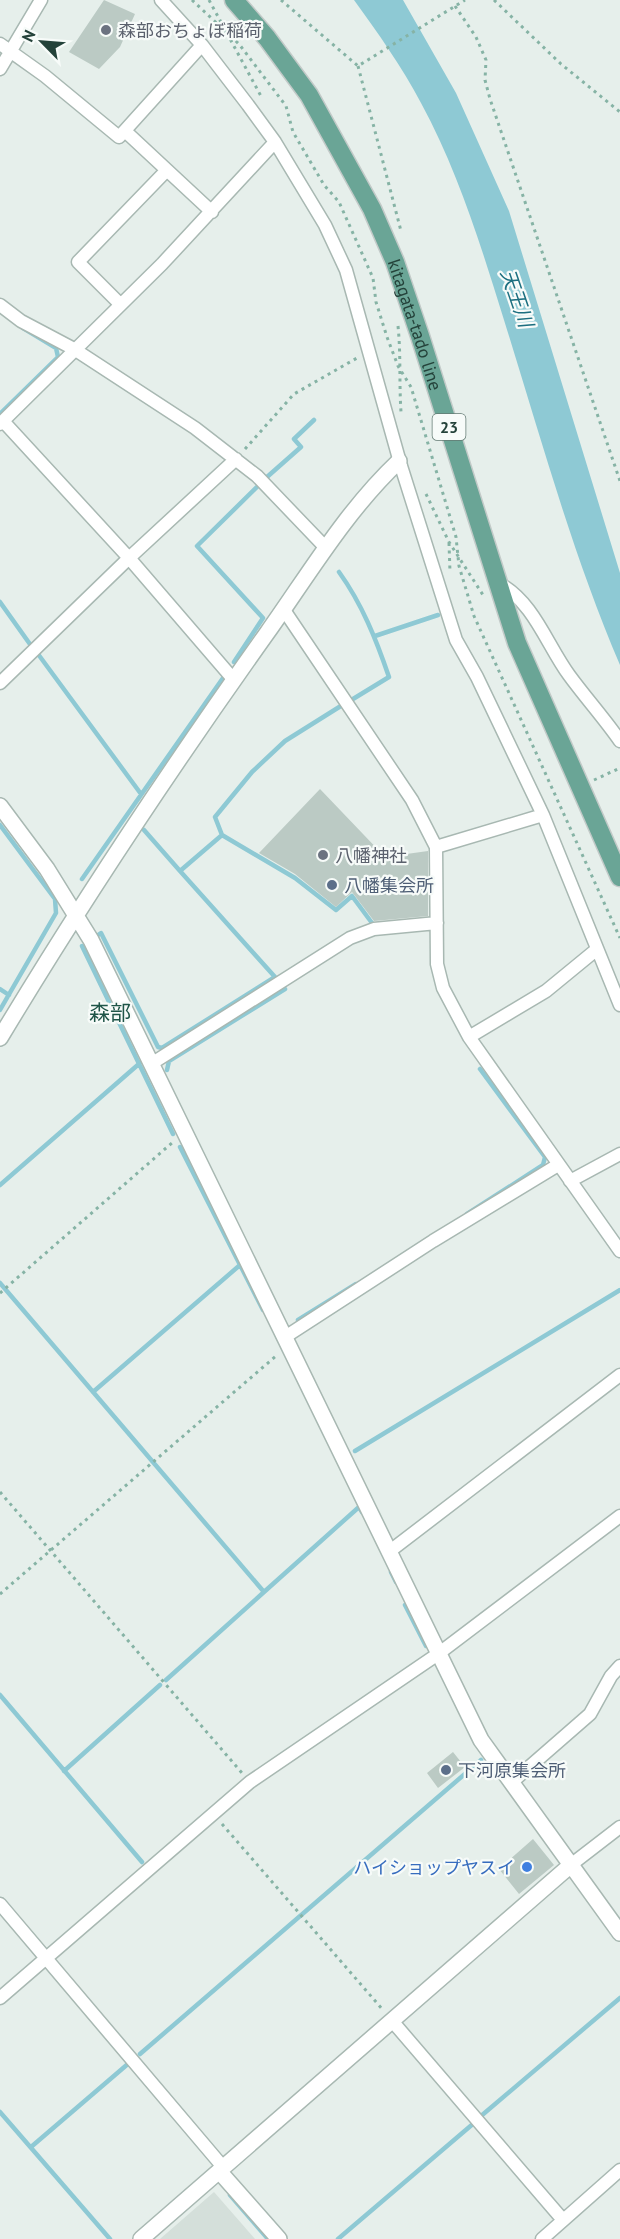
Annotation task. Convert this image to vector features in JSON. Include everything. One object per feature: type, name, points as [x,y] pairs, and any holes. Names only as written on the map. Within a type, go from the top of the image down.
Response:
[{"type":"main road","name":"kitagata-tado line","points":[[234,0],[267,38],[309,95],[372,209],[395,262],[500,584],[517,643],[620,877]]},
{"type":"street","points":[[0,69],[41,0]]},
{"type":"street","points":[[161,0],[202,45],[275,142],[329,234],[346,270],[399,461],[456,640],[477,677],[543,815],[620,1005]]},
{"type":"street","points":[[0,44],[119,137],[202,45]]},
{"type":"street","points":[[125,131],[212,212]]},
{"type":"street","points":[[234,680],[129,558],[1,423],[212,212],[275,142]]},
{"type":"street","points":[[120,304],[78,262],[166,171]]},
{"type":"street","points":[[0,305],[21,321],[74,349],[195,428],[257,476],[326,548]]},
{"type":"street","points":[[0,683],[129,558],[236,459]]},
{"type":"street","points":[[0,1038],[76,912],[234,680],[353,509],[399,461]]},
{"type":"street","points":[[500,584],[511,590],[531,614],[568,674],[620,741]]},
{"type":"street","points":[[284,610],[412,800],[435,847],[437,964],[443,988],[469,1037],[620,1251]]},
{"type":"street","points":[[0,806],[76,912],[186,1132],[481,1740],[620,1932]]},
{"type":"street","points":[[435,847],[543,815]]},
{"type":"street","points":[[151,1064],[350,938],[374,929],[437,923]]},
{"type":"street","points":[[469,1037],[546,991],[597,950]]},
{"type":"street","points":[[570,1181],[620,1154]]},
{"type":"street","points":[[287,1341],[433,1241],[558,1165]]},
{"type":"street","points":[[390,1551],[620,1376]]},
{"type":"street","points":[[0,1998],[250,1782],[438,1654],[620,1516]]},
{"type":"street","points":[[512,1782],[590,1714],[611,1676],[620,1666]]},
{"type":"street","points":[[141,2239],[572,1864],[620,1827]]},
{"type":"street","points":[[0,1904],[279,2239]]},
{"type":"street","points":[[393,2022],[563,2220]]},
{"type":"street","points":[[542,2239],[620,2170]]},
{"type":"path","points":[[209,0],[265,104]]},
{"type":"path","points":[[281,0],[358,66],[403,236]]},
{"type":"path","points":[[358,66],[465,0]]},
{"type":"path","points":[[494,0],[561,64],[620,112]]},
{"type":"path","points":[[455,6],[476,37],[486,60],[484,80],[620,481]]},
{"type":"path","points":[[397,321],[401,356],[398,366],[402,420]]},
{"type":"path","points":[[236,459],[294,394],[370,350]]},
{"type":"path","points":[[421,484],[449,542],[458,552],[487,601]]},
{"type":"path","points":[[458,552],[459,566],[474,616],[620,938]]},
{"type":"path","points":[[579,787],[620,768]]},
{"type":"path","points":[[0,1293],[186,1132]]},
{"type":"path","points":[[0,1593],[287,1341]]},
{"type":"path","points":[[0,1492],[250,1782]]},
{"type":"path","points":[[213,1814],[393,2022]]},
{"type":"shaded area","points":[[214,2192],[255,2239],[160,2239]]},
{"type":"water","name":"天王川","points":[[354,0],[403,0],[456,93],[509,211],[620,573],[620,665],[572,537],[468,209],[446,155],[414,90]]},
{"type":"building","name":"森部おちょぼ稲荷","points":[[104,0],[135,14],[120,47],[99,69],[69,52]]},
{"type":"building","name":"八幡神社","points":[[320,789],[385,857],[428,851],[428,916],[374,921],[352,892],[336,907],[295,874],[259,853]]},
{"type":"building","name":"下河原集会所","points":[[453,1752],[465,1767],[438,1788],[427,1773]]},
{"type":"building","name":"ハイショップヤスイ","points":[[533,1839],[554,1865],[519,1894],[499,1869]]},
{"type":"waterway","points":[[0,414],[58,357],[56,348],[23,328]]},
{"type":"waterway","points":[[267,477],[301,447],[294,439],[314,420]]},
{"type":"waterway","points":[[234,662],[263,618],[197,546],[258,486]]},
{"type":"waterway","points":[[339,572],[368,622],[389,677],[353,699]]},
{"type":"waterway","points":[[0,602],[32,647]]},
{"type":"waterway","points":[[375,636],[438,615]]},
{"type":"waterway","points":[[38,654],[141,794]]},
{"type":"waterway","points":[[82,879],[223,678]]},
{"type":"waterway","points":[[98,935],[101,933],[158,1047],[162,1048],[275,977],[180,871],[222,835],[215,817],[252,772],[285,741],[344,704]]},
{"type":"waterway","points":[[0,825],[55,899],[56,913],[0,1010]]},
{"type":"waterway","points":[[144,830],[180,871]]},
{"type":"waterway","points":[[222,835],[295,878],[336,910],[352,896],[372,923]]},
{"type":"waterway","points":[[82,946],[173,1134]]},
{"type":"waterway","points":[[0,989],[9,995]]},
{"type":"waterway","points":[[167,1070],[169,1061],[285,989]]},
{"type":"waterway","points":[[0,1185],[140,1063]]},
{"type":"waterway","points":[[467,1214],[543,1165],[545,1157],[480,1069]]},
{"type":"waterway","points":[[180,1147],[263,1310]]},
{"type":"waterway","points":[[93,1392],[240,1265]]},
{"type":"waterway","points":[[0,1283],[264,1592],[359,1507],[362,1512]]},
{"type":"waterway","points":[[298,1320],[356,1284]]},
{"type":"waterway","points":[[355,1451],[620,1290]]},
{"type":"waterway","points":[[391,1572],[396,1582]]},
{"type":"waterway","points":[[166,1680],[264,1592]]},
{"type":"waterway","points":[[405,1605],[426,1646]]},
{"type":"waterway","points":[[64,1771],[160,1685]]},
{"type":"waterway","points":[[0,1695],[142,1862]]},
{"type":"waterway","points":[[140,2054],[481,1760]]},
{"type":"waterway","points":[[481,2116],[620,1998]]},
{"type":"waterway","points":[[31,2147],[129,2063]]},
{"type":"waterway","points":[[0,2112],[110,2239]]},
{"type":"waterway","points":[[338,2239],[474,2123]]},
{"type":"waterway","points":[[230,2195],[268,2239]]},
{"type":"place","name":"森部おちょぼ稲荷","points":[[106,30]]},
{"type":"place","name":"八幡神社","points":[[323,855]]},
{"type":"place","name":"八幡集会所","points":[[332,885]]},
{"type":"place","name":"下河原集会所","points":[[446,1770]]},
{"type":"place","name":"ハイショップヤスイ","points":[[527,1867]]},
{"type":"district","name":"森部","points":[[110,1012]]}]
